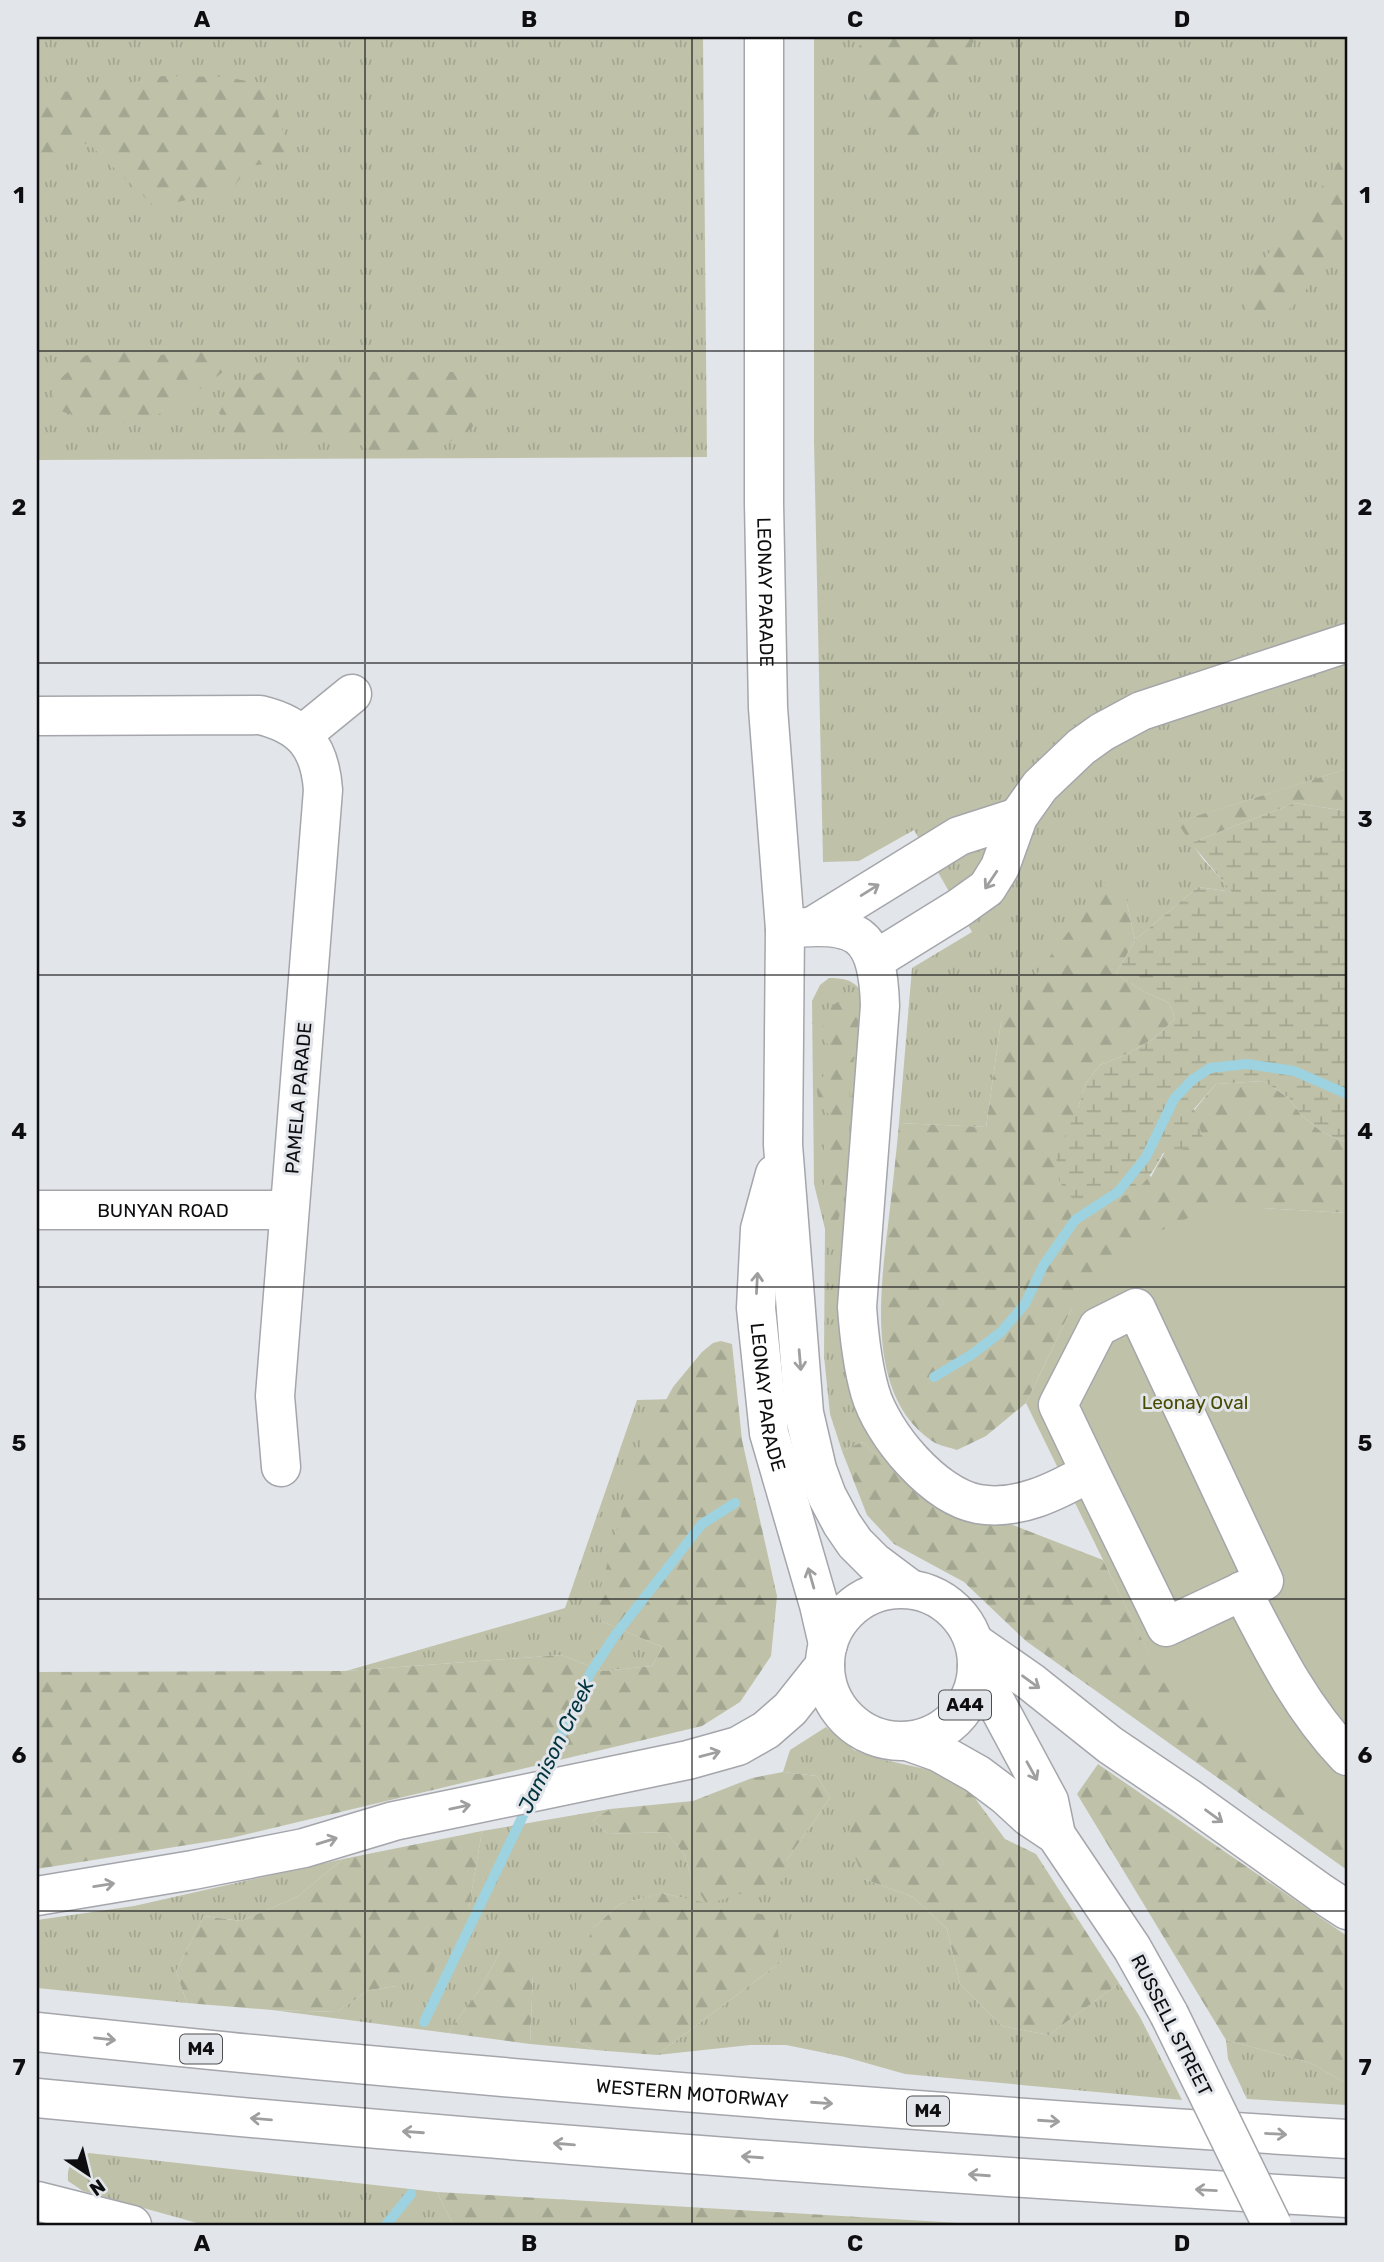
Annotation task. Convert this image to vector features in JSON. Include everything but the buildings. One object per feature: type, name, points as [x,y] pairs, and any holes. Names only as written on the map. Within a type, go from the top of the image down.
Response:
[{"type":"main road","name":"LEONAY PARADE","points":[[764,37],[764,503],[767,684],[799,927],[783,1146],[804,1413],[817,1469],[827,1496],[855,1543],[874,1562],[910,1589]]},
{"type":"main road","points":[[875,960],[988,888],[1000,866],[1018,817],[1040,786],[1081,747],[1119,722],[1152,708],[1347,643]]},
{"type":"main road","points":[[37,716],[260,715],[289,724],[303,734],[352,694]]},
{"type":"main road","name":"PAMELA PARADE","points":[[281,1467],[275,1396],[323,790],[318,761],[303,734]]},
{"type":"main road","points":[[799,927],[959,836],[1018,817]]},
{"type":"main road","points":[[799,927],[845,929],[857,935],[869,948],[879,975],[880,1006],[858,1307],[861,1349],[870,1393],[892,1434],[920,1468],[934,1481],[965,1500],[979,1504],[1023,1502],[1047,1495],[1090,1472]]},
{"type":"main road","name":"LEONAY PARADE","points":[[783,1146],[760,1229],[756,1308],[769,1433],[819,1605],[827,1655]]},
{"type":"main road","name":"BUNYAN ROAD","points":[[37,1210],[289,1210]]},
{"type":"main road","points":[[1136,1308],[1264,1581],[1166,1627],[1090,1472],[1058,1405],[1098,1327],[1136,1308]]},
{"type":"main road","name":"A44","points":[[889,1589],[910,1589],[932,1595],[951,1606],[965,1623],[976,1655],[973,1689],[964,1709],[948,1725],[928,1736],[907,1741],[882,1738],[859,1728],[841,1712],[829,1690],[827,1655],[837,1624],[851,1608],[869,1596],[889,1589]]},
{"type":"main road","points":[[1242,1591],[1278,1663],[1307,1706],[1347,1756]]},
{"type":"main road","points":[[37,1896],[304,1848],[394,1821],[688,1760],[738,1746],[766,1730],[790,1709],[827,1655]]},
{"type":"main road","points":[[976,1655],[1031,1682],[1111,1745],[1347,1910]]},
{"type":"main road","name":"RUSSELL STREET","points":[[976,1655],[1049,1801],[1056,1835],[1132,1948],[1169,2014],[1272,2225]]},
{"type":"main road","name":"RUSSELL STREET","points":[[907,1741],[938,1752],[977,1774],[1028,1817],[1056,1835]]},
{"type":"main road","name":"WESTERN MOTORWAY","points":[[37,2032],[510,2078],[1059,2121],[1347,2139]]},
{"type":"main road","points":[[37,2098],[329,2126],[963,2174],[1347,2198]]},
{"type":"main road","points":[[37,2201],[132,2225]]},
{"type":"green space","points":[[37,37],[703,37],[707,457],[37,460]]},
{"type":"green space","points":[[814,37],[1347,37],[1347,769],[1178,822],[1202,858],[1233,892],[1198,887],[1135,940],[1126,899],[1001,1022],[986,1127],[899,1123],[912,968],[972,932],[914,830],[859,861],[823,862],[814,441]]},
{"type":"green space","points":[[864,37],[975,37],[961,74],[916,141],[884,133],[864,92],[856,53]]},
{"type":"green space","points":[[163,76],[224,77],[271,85],[290,160],[250,166],[231,190],[155,207],[88,143],[37,157],[37,95],[120,85]]},
{"type":"green space","points":[[1347,146],[1347,233],[1314,280],[1284,315],[1246,317],[1249,278],[1331,175]]},
{"type":"green space","points":[[212,344],[232,365],[186,399],[160,414],[124,423],[91,419],[48,408],[59,380],[85,356],[114,345],[142,356],[192,353]]},
{"type":"green space","points":[[272,366],[318,366],[376,372],[468,372],[497,391],[471,429],[441,447],[376,454],[353,441],[326,435],[277,437],[233,434],[219,413],[224,404],[241,385]]},
{"type":"green space","points":[[1347,769],[1347,811],[1295,803],[1191,843],[1177,822]]},
{"type":"green space","points":[[1295,803],[1347,811],[1347,1143],[1322,1132],[1301,1115],[1289,1098],[1263,1081],[1216,1084],[1194,1109],[1205,1145],[1163,1153],[1146,1180],[1129,1194],[1077,1205],[1059,1181],[1056,1155],[1078,1108],[1086,1083],[1100,1065],[1153,1039],[1175,1019],[1169,1003],[1116,974],[1135,940],[1198,887],[1232,892],[1191,843]]},
{"type":"green space","points":[[1110,876],[1126,899],[1135,940],[1116,974],[1169,1003],[1175,1019],[1153,1039],[1100,1065],[1086,1083],[1078,1108],[1151,1177],[1181,1129],[1216,1084],[1263,1081],[1289,1098],[1301,1115],[1322,1132],[1347,1143],[1347,1213],[1262,1208],[1072,1308],[1026,1403],[986,1436],[957,1450],[935,1443],[911,1422],[896,1398],[887,1371],[882,1342],[882,1281],[899,1123],[986,1127],[1001,1022]]},
{"type":"green space","points":[[829,978],[850,982],[858,987],[865,997],[845,1281],[912,1485],[862,1442],[842,1451],[830,1414],[824,1356],[825,1229],[814,1184],[812,1001],[820,985]]},
{"type":"green space","points":[[847,995],[861,1009],[852,1062],[848,1164],[838,1220],[824,1220],[824,1147],[835,1123],[817,1093],[832,1053],[822,1032],[824,1012]]},
{"type":"green space","name":"Leonay Oval","points":[[1262,1208],[1347,1213],[1347,1834],[1163,1682],[1026,1403],[1072,1308],[1132,1244],[1203,1211]]},
{"type":"green space","points":[[721,1341],[732,1344],[742,1440],[777,1596],[771,1656],[740,1702],[702,1726],[231,1838],[37,1869],[37,1672],[346,1671],[561,1655],[603,1671],[652,1666],[662,1647],[601,1621],[597,1600],[641,1446],[673,1387],[702,1352],[713,1343]]},
{"type":"green space","points":[[676,1399],[601,1621],[662,1647],[652,1666],[603,1671],[561,1655],[346,1671],[565,1608],[637,1400]]},
{"type":"green space","points":[[862,1442],[912,1484],[952,1510],[1010,1524],[1103,1560],[1150,1655],[1347,1792],[1347,1870],[1026,1641],[964,1582],[894,1544],[867,1515],[842,1451]]},
{"type":"green space","points":[[826,1727],[854,1750],[880,1759],[953,1775],[969,1790],[864,1879],[913,1897],[947,1929],[960,1984],[1002,2026],[1049,2035],[1119,1983],[1140,2017],[1182,2100],[905,2074],[845,2057],[786,2045],[750,2045],[657,2055],[782,1961],[707,1904],[663,1893],[620,1904],[593,1928],[576,2041],[595,2050],[530,2044],[533,1974],[500,1952],[482,1986],[448,2033],[272,2010],[337,2012],[369,1990],[397,1986],[469,1907],[482,1831],[610,1809],[593,1820],[608,1834],[666,1832],[684,1854],[693,1882],[786,1861],[830,1798],[817,1776],[783,1772],[790,1750]]},
{"type":"green space","points":[[1098,1764],[1347,1936],[1347,2084],[1311,2063],[1226,2040],[1077,1794]]},
{"type":"green space","points":[[783,1772],[817,1776],[830,1798],[786,1861],[782,1881],[708,1904],[776,1917],[782,1961],[657,2055],[595,2050],[576,2041],[576,1969],[593,1928],[620,1904],[662,1893],[706,1903],[693,1882],[684,1854],[666,1832],[608,1834],[593,1820],[610,1809],[693,1801],[752,1778]]},
{"type":"green space","points":[[932,1780],[969,1790],[1005,1839],[1036,1854],[1119,1983],[1049,2035],[1002,2026],[960,1984],[947,1929],[913,1897],[864,1879],[846,1835],[880,1781]]},
{"type":"green space","points":[[482,1831],[469,1907],[432,1971],[397,1986],[369,1990],[337,2012],[187,2003],[176,1971],[204,1916],[241,1921],[297,1897],[343,1859]]},
{"type":"green space","points":[[343,1859],[297,1897],[241,1921],[204,1916],[176,1971],[187,2003],[37,1988],[37,1920],[134,1906]]},
{"type":"green space","points":[[500,1952],[525,1959],[533,1974],[530,2044],[448,2033],[482,1986]]},
{"type":"green space","points":[[1226,2040],[1311,2063],[1347,2084],[1347,2105],[1247,2099],[1228,2059]]},
{"type":"green space","points":[[89,2153],[437,2192],[453,2225],[204,2225],[83,2191],[68,2181],[69,2170],[75,2160]]},
{"type":"green space","points":[[437,2192],[993,2225],[453,2225]]},
{"type":"waterway","name":"Jamison Creek","points":[[934,1377],[971,1355],[1001,1332],[1025,1304],[1043,1266],[1075,1220],[1118,1192],[1146,1157],[1174,1099],[1192,1080],[1210,1068],[1247,1064],[1294,1071],[1347,1094]]},
{"type":"waterway","name":"Jamison Creek","points":[[538,1783],[591,1672],[616,1634],[702,1524],[735,1503]]},
{"type":"waterway","name":"Jamison Creek","points":[[424,2022],[530,1801]]},
{"type":"waterway","name":"Jamison Creek","points":[[386,2225],[411,2194]]}]
